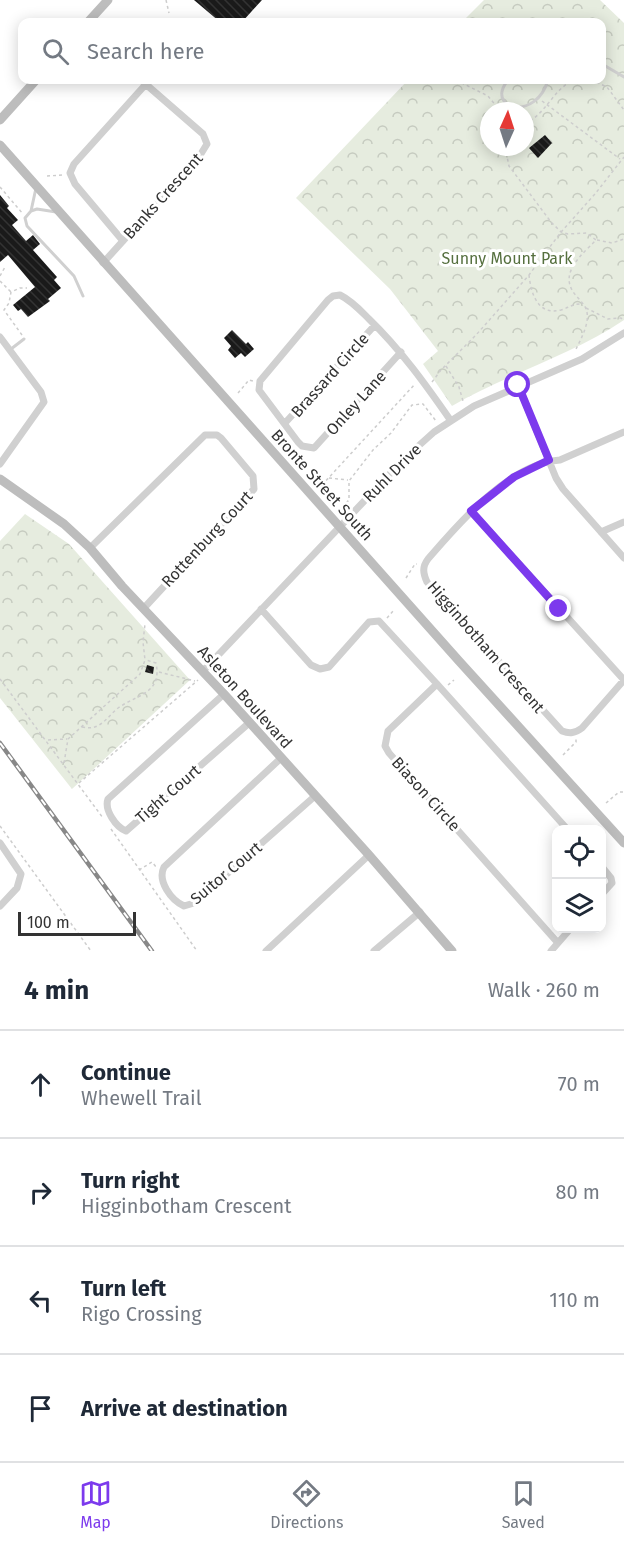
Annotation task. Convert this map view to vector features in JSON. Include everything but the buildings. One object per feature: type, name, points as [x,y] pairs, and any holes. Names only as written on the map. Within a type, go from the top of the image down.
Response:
[{"type":"main road","points":[[92,18],[108,0]]},
{"type":"main road","points":[[0,120],[32,84]]},
{"type":"main road","name":"Bronte Street South","points":[[0,146],[624,843]]},
{"type":"main road","name":"Asleton Boulevard","points":[[0,479],[64,524],[90,548],[122,586],[224,694],[280,759],[369,855],[451,951]]},
{"type":"street","points":[[123,241],[75,184],[70,173],[74,164],[142,84]]},
{"type":"street","name":"Banks Crescent","points":[[103,263],[199,157],[207,144],[203,134],[146,84]]},
{"type":"street","name":"Brassard Circle","points":[[375,325],[285,423],[259,390],[260,381],[333,296],[340,295],[347,298],[375,325],[401,352],[451,421]]},
{"type":"street","name":"Ruhl Drive","points":[[204,673],[261,609],[405,458],[441,428],[474,406],[582,359],[624,333]]},
{"type":"street","points":[[0,337],[44,397],[44,402],[0,464]]},
{"type":"street","name":"Onley Lane","points":[[285,423],[302,446],[314,448],[401,352]]},
{"type":"street","points":[[518,385],[563,489],[624,558]]},
{"type":"street","name":"Higginbotham Crescent","points":[[576,732],[569,734],[555,725],[427,582],[424,564],[471,511],[514,477],[549,460],[560,460],[624,432]]},
{"type":"street","name":"Rottenburg Court","points":[[90,548],[205,435],[217,435],[221,438],[253,476],[254,489],[145,609]]},
{"type":"street","points":[[471,511],[624,680],[576,732]]},
{"type":"street","points":[[601,532],[624,522]]},
{"type":"street","points":[[261,609],[312,665],[320,669],[329,667],[369,622],[374,620],[382,623],[564,825]]},
{"type":"street","name":"Biason Circle","points":[[440,686],[388,731],[385,746],[558,943]]},
{"type":"street","name":"Tight Court","points":[[224,694],[108,800],[107,809],[121,829],[126,831],[249,723]]},
{"type":"street","points":[[161,873],[164,867],[280,759]]},
{"type":"street","name":"Suitor Court","points":[[161,873],[162,882],[177,902],[184,906],[192,905],[315,796]]},
{"type":"street","points":[[0,843],[21,873],[17,888],[0,906]]},
{"type":"street","points":[[266,951],[369,855]]},
{"type":"street","points":[[606,872],[612,883],[606,890]]},
{"type":"street","points":[[374,951],[420,912]]},
{"type":"street","points":[[551,951],[567,933]]},
{"type":"lane","points":[[606,66],[624,77]]},
{"type":"lane","points":[[506,84],[502,96],[509,106],[528,106],[547,84]]},
{"type":"lane","points":[[36,186],[31,211],[26,217],[27,226],[74,276],[83,296]]},
{"type":"lane","points":[[31,211],[37,209],[59,213]]},
{"type":"lane","points":[[10,350],[24,339]]},
{"type":"path","points":[[166,0],[169,13]]},
{"type":"path","points":[[464,84],[488,96],[493,102]]},
{"type":"path","points":[[534,119],[565,84]]},
{"type":"path","points":[[600,84],[607,87],[624,110]]},
{"type":"path","points":[[427,387],[529,275],[561,232],[623,158],[537,98]]},
{"type":"path","points":[[507,156],[509,166],[550,222],[561,232],[587,233],[596,240],[612,243],[624,240]]},
{"type":"path","points":[[47,176],[64,175]]},
{"type":"path","points":[[0,187],[26,217]]},
{"type":"path","points":[[596,240],[579,257],[569,276],[570,288],[586,308],[608,319],[621,318],[624,321]]},
{"type":"path","points":[[0,276],[5,267]]},
{"type":"path","points":[[529,275],[531,290],[543,309],[563,309],[572,304],[581,304]]},
{"type":"path","points":[[0,281],[11,292]]},
{"type":"path","points":[[11,292],[27,288]]},
{"type":"path","points":[[11,292],[9,303],[4,310],[5,314],[24,339]]},
{"type":"path","points":[[576,350],[584,334],[586,308]]},
{"type":"path","points":[[446,365],[459,387],[463,401]]},
{"type":"path","points":[[322,485],[421,378]]},
{"type":"path","points":[[238,393],[249,380],[260,381]]},
{"type":"path","points":[[342,507],[349,500],[349,481],[412,405],[423,404],[441,428]]},
{"type":"path","points":[[329,478],[349,481]]},
{"type":"path","points":[[406,578],[415,564],[424,564]]},
{"type":"path","points":[[64,764],[68,739],[140,674],[145,660],[143,642],[145,609]]},
{"type":"path","points":[[382,623],[393,611]]},
{"type":"path","points":[[81,727],[93,728],[105,723],[121,706],[147,694],[158,672],[156,663],[145,660]]},
{"type":"path","points":[[158,672],[196,681]]},
{"type":"path","points":[[79,784],[204,673]]},
{"type":"path","points":[[0,679],[79,784],[196,951]]},
{"type":"path","points":[[440,686],[454,680]]},
{"type":"path","points":[[563,755],[576,742],[576,732]]},
{"type":"path","points":[[47,740],[68,739]]},
{"type":"path","points":[[606,803],[619,792],[624,792]]},
{"type":"path","points":[[0,826],[91,951]]},
{"type":"path","points":[[140,870],[152,862],[161,873]]},
{"type":"green space","name":"Sunny Mount Park","points":[[484,0],[600,0],[624,23],[624,320],[583,344],[473,394],[452,406],[423,364],[438,351],[390,289],[296,198],[404,84],[606,84],[606,18],[466,18]]},
{"type":"green space","points":[[25,514],[69,544],[190,680],[72,789],[0,698],[0,541]]},
{"type":"railway","points":[[0,743],[152,951]]},
{"type":"route","points":[[518,385],[549,460],[514,477],[471,511],[559,609]]}]
